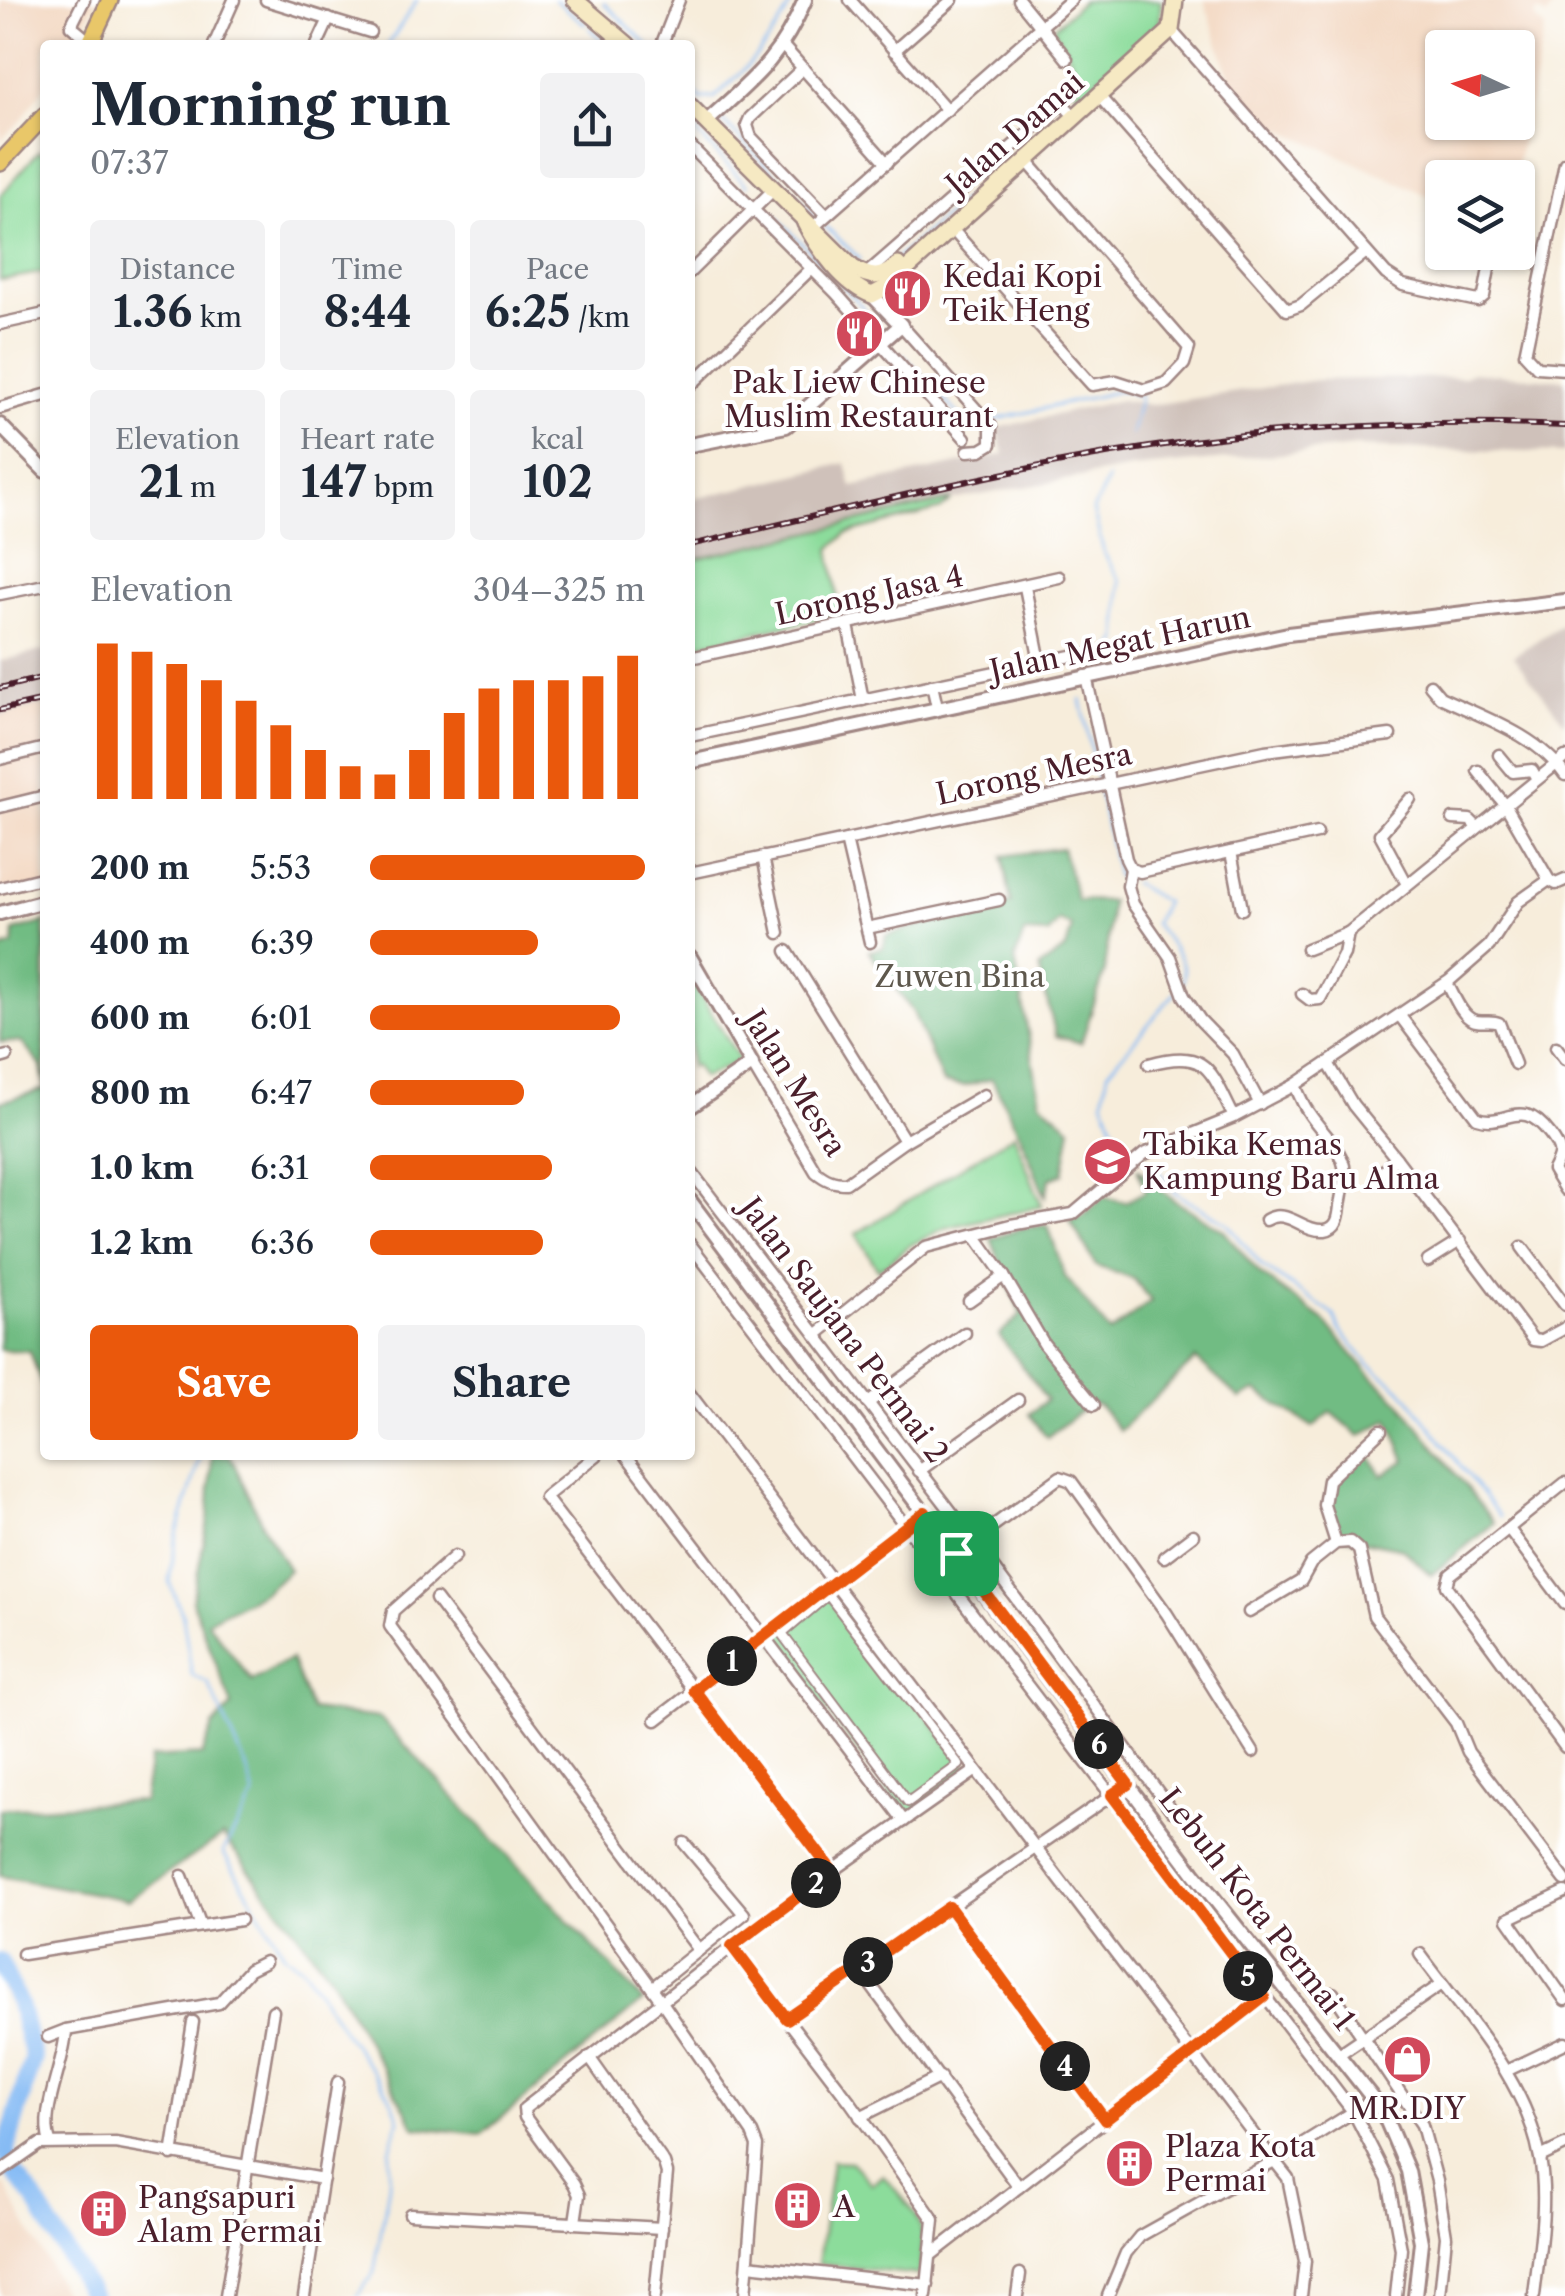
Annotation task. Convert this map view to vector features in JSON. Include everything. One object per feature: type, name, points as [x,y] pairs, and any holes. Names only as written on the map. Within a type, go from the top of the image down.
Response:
[{"type":"main road","points":[[92,40],[110,0]]},
{"type":"main road","points":[[1171,30],[1175,0]]},
{"type":"main road","points":[[586,3],[623,40]]},
{"type":"main road","name":"Jalan Damai","points":[[872,295],[896,280],[1171,30]]},
{"type":"main road","points":[[695,111],[809,227],[865,275],[884,276],[950,227]]},
{"type":"main road","points":[[0,163],[40,120]]},
{"type":"main road","points":[[809,227],[812,241],[858,288],[872,295]]},
{"type":"street","points":[[84,0],[72,26],[86,40]]},
{"type":"street","points":[[216,40],[234,0]]},
{"type":"street","points":[[266,0],[370,32]]},
{"type":"street","points":[[663,40],[679,0]]},
{"type":"street","points":[[706,122],[770,63],[783,46],[804,0]]},
{"type":"street","points":[[850,0],[947,110]]},
{"type":"street","points":[[894,50],[952,0]]},
{"type":"street","points":[[1019,0],[1067,59]]},
{"type":"street","points":[[809,227],[888,163],[1071,0]]},
{"type":"street","points":[[319,40],[329,19]]},
{"type":"street","points":[[1171,30],[1386,274],[1402,284],[1478,302],[1484,296],[1489,270]]},
{"type":"street","points":[[783,46],[888,163]]},
{"type":"street","points":[[803,68],[747,125],[751,137],[826,215]]},
{"type":"street","points":[[1099,96],[1288,310],[1301,306],[1366,252]]},
{"type":"street","points":[[865,275],[1062,103],[1075,117]]},
{"type":"street","points":[[695,151],[880,342],[966,445],[981,450],[991,444],[991,426],[872,295]]},
{"type":"street","points":[[950,227],[1092,385],[1116,381],[1144,390],[1166,383],[1184,364],[1188,348],[1026,160]]},
{"type":"street","points":[[1565,163],[1561,205],[1525,354],[1537,367],[1565,368]]},
{"type":"street","points":[[695,267],[773,190]]},
{"type":"street","points":[[695,381],[811,268]]},
{"type":"street","points":[[0,324],[40,315]]},
{"type":"street","points":[[695,440],[786,426],[901,326]]},
{"type":"street","points":[[0,408],[40,396]]},
{"type":"street","points":[[0,425],[40,467]]},
{"type":"street","name":"Lorong Jasa 4","points":[[695,657],[1059,577]]},
{"type":"street","points":[[0,594],[40,585]]},
{"type":"street","points":[[1025,587],[1040,662]]},
{"type":"street","name":"Jalan Megat Harun","points":[[695,761],[1288,634],[1565,601]]},
{"type":"street","points":[[848,625],[863,700]]},
{"type":"street","name":"Jalan Megat Harun","points":[[695,735],[1081,654]]},
{"type":"street","points":[[1086,676],[1101,784],[1126,859],[1133,904],[1170,957],[1180,986],[1200,1020],[1233,1054],[1260,1104]]},
{"type":"street","points":[[932,685],[937,708]]},
{"type":"street","points":[[1430,685],[1440,696],[1561,760],[1565,775]]},
{"type":"street","name":"Lorong Mesra","points":[[695,872],[1264,751],[1390,735]]},
{"type":"street","points":[[0,759],[40,749]]},
{"type":"street","points":[[1499,755],[1513,772],[1532,770],[1537,779]]},
{"type":"street","points":[[1307,949],[1348,933],[1561,760]]},
{"type":"street","points":[[816,1335],[926,1247],[1073,1214],[1139,1158],[1234,1117],[1295,1085],[1447,983],[1489,946],[1518,902],[1558,881],[1478,770]]},
{"type":"street","points":[[0,807],[40,797]]},
{"type":"street","points":[[1407,884],[1380,834],[1410,800]]},
{"type":"street","points":[[1454,818],[1470,820],[1477,826]]},
{"type":"street","points":[[1129,878],[1140,872],[1317,833]]},
{"type":"street","points":[[846,840],[870,942]]},
{"type":"street","points":[[1231,852],[1242,910]]},
{"type":"street","points":[[763,857],[779,933]]},
{"type":"street","points":[[0,888],[40,878]]},
{"type":"street","points":[[866,928],[999,900]]},
{"type":"street","points":[[0,913],[40,902]]},
{"type":"street","points":[[1302,994],[1310,1000],[1320,999],[1344,954],[1348,933]]},
{"type":"street","points":[[787,952],[905,1141]]},
{"type":"street","name":"Jalan Mesra","points":[[695,966],[816,1172],[828,1181],[846,1183],[905,1141],[984,1095]]},
{"type":"street","points":[[1447,983],[1467,1016],[1499,1023],[1515,1064]]},
{"type":"street","points":[[1400,1016],[1477,1118],[1487,1121],[1512,1114],[1540,1120],[1561,1148],[1562,1155],[1552,1170],[1565,1190]]},
{"type":"street","points":[[1556,1047],[1565,1059]]},
{"type":"street","points":[[1149,1064],[1185,1057],[1200,1063],[1213,1075],[1234,1117]]},
{"type":"street","points":[[1328,1063],[1354,1105],[1533,1340],[1541,1341],[1565,1328]]},
{"type":"street","points":[[695,1104],[752,1064]]},
{"type":"street","points":[[1266,1220],[1282,1215],[1306,1227],[1323,1230],[1338,1219],[1345,1171],[1341,1158],[1306,1109],[1295,1085]]},
{"type":"street","points":[[1381,1174],[1396,1158]]},
{"type":"street","name":"Jalan Saujana Permai 2","points":[[695,1177],[973,1540],[1172,1811]]},
{"type":"street","name":"Lebuh Kota Permai 1","points":[[695,1208],[1193,1872],[1374,2099],[1408,2171],[1421,2242],[1416,2296]]},
{"type":"street","points":[[976,1235],[1044,1344],[1094,1406]]},
{"type":"street","points":[[1428,1260],[1460,1241]]},
{"type":"street","points":[[1522,1247],[1565,1305]]},
{"type":"street","name":"Lebuh Kota Permai 1","points":[[695,1250],[1354,2113],[1388,2180],[1401,2249],[1396,2296]]},
{"type":"street","points":[[969,1301],[1004,1276]]},
{"type":"street","points":[[868,1403],[965,1332]]},
{"type":"street","points":[[695,1400],[1276,2160],[1288,2178],[1305,2261],[1302,2296]]},
{"type":"street","points":[[919,1471],[1018,1400]]},
{"type":"street","points":[[1336,1543],[1324,1505],[1328,1480],[1381,1430]]},
{"type":"street","points":[[590,1460],[545,1496],[832,1871]]},
{"type":"street","points":[[630,1460],[904,1821]]},
{"type":"street","points":[[956,1553],[1060,1477],[1071,1480],[1167,1614],[1253,1752]]},
{"type":"street","points":[[1565,1482],[1450,1575],[1447,1586],[1565,1746]]},
{"type":"street","points":[[656,1720],[925,1512]]},
{"type":"street","points":[[1509,1529],[1565,1604]]},
{"type":"street","points":[[1164,1557],[1193,1535]]},
{"type":"street","points":[[1249,1612],[1301,1581],[1311,1563],[1336,1543],[1350,1542],[1359,1550],[1374,1616],[1456,1722],[1468,1752],[1565,1880]]},
{"type":"street","points":[[455,1556],[393,1610],[390,1626],[752,2133],[757,2146],[745,2296]]},
{"type":"street","points":[[828,1595],[958,1765],[908,1802],[782,1634],[828,1595]]},
{"type":"street","points":[[436,1599],[699,1950]]},
{"type":"street","points":[[575,2222],[578,2195],[574,2184],[525,2117],[524,2109],[832,1871],[975,1771]]},
{"type":"street","points":[[787,2019],[1128,1784]]},
{"type":"street","points":[[652,1988],[744,1914],[684,1842]]},
{"type":"street","points":[[182,1876],[201,1926]]},
{"type":"street","points":[[1565,1892],[1508,1919],[1565,2000]]},
{"type":"street","points":[[949,1907],[1105,2120]]},
{"type":"street","points":[[23,1954],[240,1920]]},
{"type":"street","points":[[732,1946],[934,2220],[927,2290],[748,2264]]},
{"type":"street","points":[[1420,1954],[1506,2070],[1540,2157],[1542,2218],[1534,2296]]},
{"type":"street","points":[[48,2037],[66,2030],[218,2003],[250,1970],[265,1962]]},
{"type":"street","points":[[859,1969],[1019,2186]]},
{"type":"street","points":[[1339,2054],[1442,1984]]},
{"type":"street","name":"Lebuh Kota Permai 1","points":[[1333,1993],[1422,2125],[1446,2236],[1440,2296]]},
{"type":"street","points":[[931,2254],[1264,1997]]},
{"type":"street","points":[[226,2296],[272,2011]]},
{"type":"street","points":[[172,2154],[192,2022]]},
{"type":"street","points":[[50,2142],[46,2114],[64,2056],[66,2030]]},
{"type":"street","points":[[1506,2070],[1565,2044]]},
{"type":"street","points":[[589,2057],[667,2173],[655,2296]]},
{"type":"street","points":[[860,2117],[940,2077]]},
{"type":"street","points":[[304,2296],[338,2082]]},
{"type":"street","points":[[1108,2296],[1126,2253],[1140,2236],[1276,2160],[1374,2099]]},
{"type":"street","points":[[1,2170],[40,2144],[115,2143],[323,2179]]},
{"type":"street","points":[[1540,2157],[1565,2145]]},
{"type":"street","points":[[410,2214],[662,2228]]},
{"type":"street","points":[[1017,2296],[1020,2274]]},
{"type":"shaded area","points":[[0,0],[96,0],[75,40],[40,40],[40,92],[20,122],[0,140]]},
{"type":"shaded area","points":[[1204,0],[1559,0],[1546,17],[1537,11],[1535,20],[1545,29],[1535,77],[1535,30],[1425,30],[1425,140],[1522,140],[1518,160],[1425,160],[1425,194],[1270,124],[1232,84]]},
{"type":"shaded area","points":[[1472,372],[1565,380],[1565,453],[1356,447],[1131,468],[952,500],[695,559],[695,499],[846,463],[852,487],[1004,454],[997,428],[1121,400],[1151,405],[1316,380],[1463,377]]},
{"type":"shaded area","points":[[1565,622],[1565,723],[1513,656]]},
{"type":"shaded area","points":[[40,651],[40,706],[0,716],[0,661]]},
{"type":"shaded area","points":[[40,706],[40,887],[0,898],[0,716]]},
{"type":"shaded area","points":[[0,2186],[5,2186],[66,2296],[0,2296]]},
{"type":"green space","points":[[1083,0],[1161,0],[1160,23],[1079,97],[1075,93],[1079,82],[1071,59],[1053,28]]},
{"type":"green space","points":[[40,152],[40,273],[0,280],[0,196]]},
{"type":"green space","points":[[952,500],[941,509],[846,534],[830,549],[840,614],[695,646],[695,559]]},
{"type":"green space","name":"Zuwen Bina","points":[[1062,848],[1077,900],[1111,901],[1105,971],[1081,1043],[1056,1036],[1039,968],[1066,949],[1072,926],[1059,921],[1048,934],[1024,933],[1015,959],[1040,1101],[1071,1127],[1063,1174],[1050,1179],[1045,1197],[992,1079],[964,1086],[943,1083],[913,1012],[869,951],[883,948],[886,935],[1011,903],[1003,856]]},
{"type":"green space","points":[[40,923],[40,1065],[21,1042],[0,1042],[0,949],[13,945],[14,931]]},
{"type":"green space","points":[[695,988],[740,1060],[703,1078],[695,1066]]},
{"type":"green space","points":[[40,1090],[40,1380],[30,1351],[0,1350],[0,1102]]},
{"type":"green space","points":[[1014,1134],[1042,1206],[945,1228],[909,1246],[878,1270],[856,1234]]},
{"type":"green space","points":[[1137,1168],[1172,1199],[1223,1230],[1260,1274],[1323,1320],[1399,1401],[1494,1523],[1431,1575],[1403,1549],[1339,1536],[1329,1504],[1331,1484],[1367,1450],[1382,1475],[1406,1460],[1389,1419],[1360,1436],[1331,1412],[1313,1427],[1256,1391],[1240,1399],[1196,1359],[1119,1431],[1100,1406],[1091,1403],[1047,1437],[1029,1414],[1047,1400],[999,1335],[1021,1315],[991,1239],[1022,1228],[1048,1225],[1064,1275],[1110,1333],[1151,1301],[1134,1279],[1096,1266],[1070,1220],[1082,1216],[1103,1197],[1126,1202],[1146,1191]]},
{"type":"green space","points":[[212,1460],[232,1460],[266,1532],[289,1570],[264,1592],[207,1621],[252,1681],[291,1659],[311,1710],[380,1718],[643,2001],[482,2134],[415,2127],[331,1977],[223,1836],[128,1900],[0,1876],[0,1809],[143,1801],[150,1758],[202,1755],[213,1726],[232,1706],[192,1601],[208,1522]]},
{"type":"green space","points":[[831,1591],[971,1773],[910,1821],[773,1639]]},
{"type":"green space","points":[[832,2161],[851,2162],[872,2184],[883,2175],[912,2210],[923,2241],[919,2275],[818,2264]]},
{"type":"waterway","points":[[391,40],[417,0]]},
{"type":"waterway","points":[[555,0],[585,24]]},
{"type":"waterway","points":[[700,98],[714,98],[749,64],[768,42],[793,0]]},
{"type":"waterway","points":[[604,3],[643,40]]},
{"type":"waterway","points":[[589,28],[602,40]]},
{"type":"waterway","points":[[695,92],[702,100]]},
{"type":"waterway","points":[[897,258],[1062,115]]},
{"type":"waterway","points":[[719,117],[815,215]]},
{"type":"waterway","points":[[695,131],[748,186]]},
{"type":"waterway","points":[[774,214],[825,267]]},
{"type":"waterway","points":[[825,226],[860,259]]},
{"type":"waterway","points":[[841,284],[876,322]]},
{"type":"waterway","points":[[904,356],[968,425],[982,422]]},
{"type":"waterway","points":[[994,420],[1124,390],[1140,397],[1131,434]]},
{"type":"waterway","points":[[1101,663],[1118,641],[1120,581],[1104,553],[1093,510],[1108,479]]},
{"type":"waterway","points":[[1081,700],[1098,782]]},
{"type":"waterway","points":[[1099,790],[1117,876],[1126,880]]},
{"type":"waterway","points":[[1133,883],[1165,902],[1154,923],[1180,958],[1183,982]]},
{"type":"waterway","points":[[1138,1153],[1114,1129],[1103,1100],[1108,1072],[1178,989]]},
{"type":"waterway","points":[[1143,1159],[1172,1184],[1174,1192],[1227,1223],[1262,1266],[1334,1315],[1340,1330],[1369,1364],[1403,1391],[1500,1517]]},
{"type":"waterway","points":[[199,1460],[177,1534],[169,1581],[183,1617],[192,1675],[208,1683],[246,1766],[254,1796],[223,1852],[285,1955],[306,1971],[390,2096],[399,2119],[390,2150],[389,2185],[374,2272],[358,2296]]},
{"type":"waterway","points":[[0,1962],[19,2004],[33,2057],[6,2151],[12,2171],[32,2195],[92,2296]]},
{"type":"railway","points":[[695,544],[1006,473],[1168,444],[1338,428],[1451,424],[1565,426]]},
{"type":"railway","points":[[0,688],[40,678]]},
{"type":"railway","points":[[0,710],[40,701]]},
{"type":"place","name":"Kedai Kopi Teik Heng","points":[[908,293]]},
{"type":"place","name":"Pak Liew Chinese Muslim Restaurant","points":[[859,333]]},
{"type":"place","name":"Tabika Kemas Kampung Baru Alma","points":[[1108,1161]]},
{"type":"place","name":"MR.DIY","points":[[1407,2059]]},
{"type":"place","name":"Plaza Kota Permai","points":[[1130,2163]]},
{"type":"place","name":"A","points":[[798,2206]]},
{"type":"place","name":"Pangsapuri Alam Permai","points":[[103,2214]]},
{"type":"route","points":[[925,1512],[956,1553],[1128,1784],[1112,1795],[1264,1997],[1105,2120],[949,1907],[787,2019],[732,1946],[832,1871],[694,1690],[925,1512]]}]
